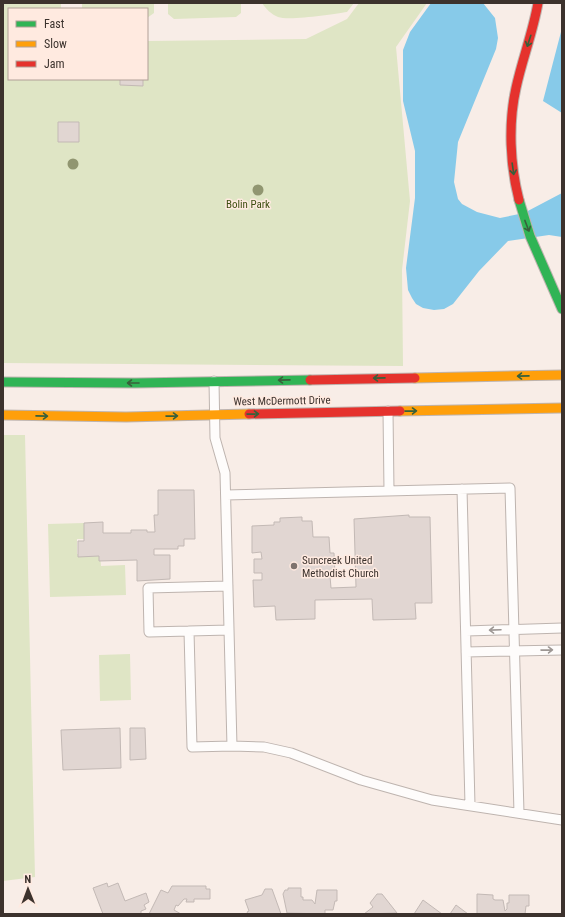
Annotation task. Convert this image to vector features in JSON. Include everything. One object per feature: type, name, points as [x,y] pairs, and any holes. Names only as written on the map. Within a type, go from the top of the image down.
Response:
[{"type":"main road","points":[[538,3],[519,74],[512,116],[512,154],[519,200],[527,226],[562,309]]},
{"type":"main road","name":"West McDermott Drive","points":[[3,382],[135,383],[562,375]]},
{"type":"main road","name":"West McDermott Drive","points":[[3,415],[126,417],[562,408]]},
{"type":"lane","points":[[214,381],[215,438],[225,473],[232,746]]},
{"type":"lane","points":[[388,412],[389,491]]},
{"type":"lane","points":[[226,495],[510,488],[519,813]]},
{"type":"lane","points":[[462,489],[470,805]]},
{"type":"lane","points":[[228,586],[148,588],[149,632],[229,630]]},
{"type":"lane","points":[[466,631],[562,628]]},
{"type":"lane","points":[[188,631],[192,747],[264,747],[291,753],[361,780],[432,800],[562,820]]},
{"type":"lane","points":[[466,652],[562,650]]},
{"type":"green space","name":"Bolin Park","points":[[3,3],[61,3],[61,8],[8,8],[8,80],[148,80],[148,41],[306,39],[347,19],[359,3],[427,3],[396,47],[410,201],[402,270],[403,366],[3,363]]},
{"type":"green space","points":[[82,3],[154,3],[154,13],[148,17],[148,8],[82,8]]},
{"type":"green space","points":[[168,3],[241,3],[241,13],[236,17],[174,19],[168,14]]},
{"type":"green space","points":[[262,3],[354,3],[347,12],[312,17],[284,18],[275,16]]},
{"type":"green space","points":[[3,435],[25,435],[35,877],[3,881]]},
{"type":"green space","points":[[84,523],[84,539],[77,539],[77,554],[100,554],[101,566],[125,565],[126,595],[50,597],[48,524]]},
{"type":"green space","points":[[130,654],[131,700],[100,701],[99,655]]},
{"type":"water","points":[[431,3],[483,3],[495,18],[498,38],[496,49],[458,142],[454,182],[458,199],[462,204],[477,212],[500,218],[524,213],[562,193],[562,237],[549,235],[508,241],[479,271],[453,304],[444,309],[434,310],[423,308],[416,304],[408,290],[406,268],[415,198],[415,151],[403,101],[403,50],[410,32]]},
{"type":"water","points":[[562,28],[562,113],[543,101]]},
{"type":"building","points":[[120,80],[143,80],[143,86],[120,85]]},
{"type":"building","points":[[58,122],[79,122],[79,142],[58,142]]},
{"type":"building","points":[[158,490],[194,490],[195,539],[184,539],[184,546],[178,546],[178,549],[154,549],[154,555],[170,555],[170,579],[137,581],[137,560],[99,561],[99,556],[78,557],[78,541],[84,541],[84,523],[103,522],[103,533],[131,533],[131,530],[147,530],[147,532],[155,532],[154,515],[158,515]]},
{"type":"building","name":"Suncreek United Methodist Church","points":[[409,515],[409,517],[430,517],[432,603],[415,603],[416,619],[373,620],[372,599],[315,600],[315,619],[276,620],[275,606],[254,607],[253,580],[262,580],[262,573],[254,573],[254,559],[262,559],[261,552],[252,553],[252,526],[274,525],[274,522],[280,522],[280,518],[302,517],[302,521],[312,521],[313,537],[329,537],[330,553],[334,553],[335,575],[330,576],[331,588],[356,587],[354,519]]},
{"type":"building","points":[[120,728],[121,768],[63,770],[61,730]]},
{"type":"building","points":[[130,728],[145,728],[146,759],[130,760]]},
{"type":"building","points":[[107,883],[108,887],[118,883],[125,901],[146,893],[149,902],[144,905],[146,909],[141,911],[141,914],[103,914],[93,888]]},
{"type":"building","points":[[172,886],[206,886],[206,889],[210,889],[210,899],[194,899],[194,902],[186,902],[187,899],[184,899],[178,906],[176,905],[174,910],[181,914],[149,914],[161,890],[168,893]]},
{"type":"building","points":[[288,888],[301,888],[301,897],[303,897],[303,900],[312,900],[315,904],[317,890],[337,890],[337,901],[335,901],[333,910],[325,910],[325,914],[287,913],[283,894],[285,890],[288,890]]},
{"type":"building","points":[[265,889],[272,889],[281,914],[248,914],[247,912],[249,911],[245,900],[262,895]]},
{"type":"building","points":[[377,894],[382,894],[397,913],[364,914],[373,907],[370,903]]},
{"type":"building","points":[[477,894],[493,895],[493,899],[495,900],[503,900],[505,911],[507,909],[507,903],[509,903],[509,895],[529,895],[529,906],[526,906],[525,914],[477,914]]},
{"type":"building","points":[[423,900],[442,914],[414,914]]},
{"type":"building","points":[[456,905],[468,914],[450,914]]},
{"type":"traffic: fast","points":[[519,200],[530,236],[562,309]]},
{"type":"traffic: fast","points":[[3,382],[135,383],[310,380]]},
{"type":"traffic: slow","points":[[415,378],[562,375]]},
{"type":"traffic: slow","points":[[400,411],[562,408]]},
{"type":"traffic: slow","points":[[3,415],[126,417],[249,414]]},
{"type":"traffic: jam","points":[[519,200],[511,144],[513,102],[538,3]]},
{"type":"traffic: jam","points":[[310,380],[415,378]]},
{"type":"traffic: jam","points":[[249,414],[400,411]]},
{"type":"place","name":"Suncreek United Methodist Church","points":[[294,566]]}]
